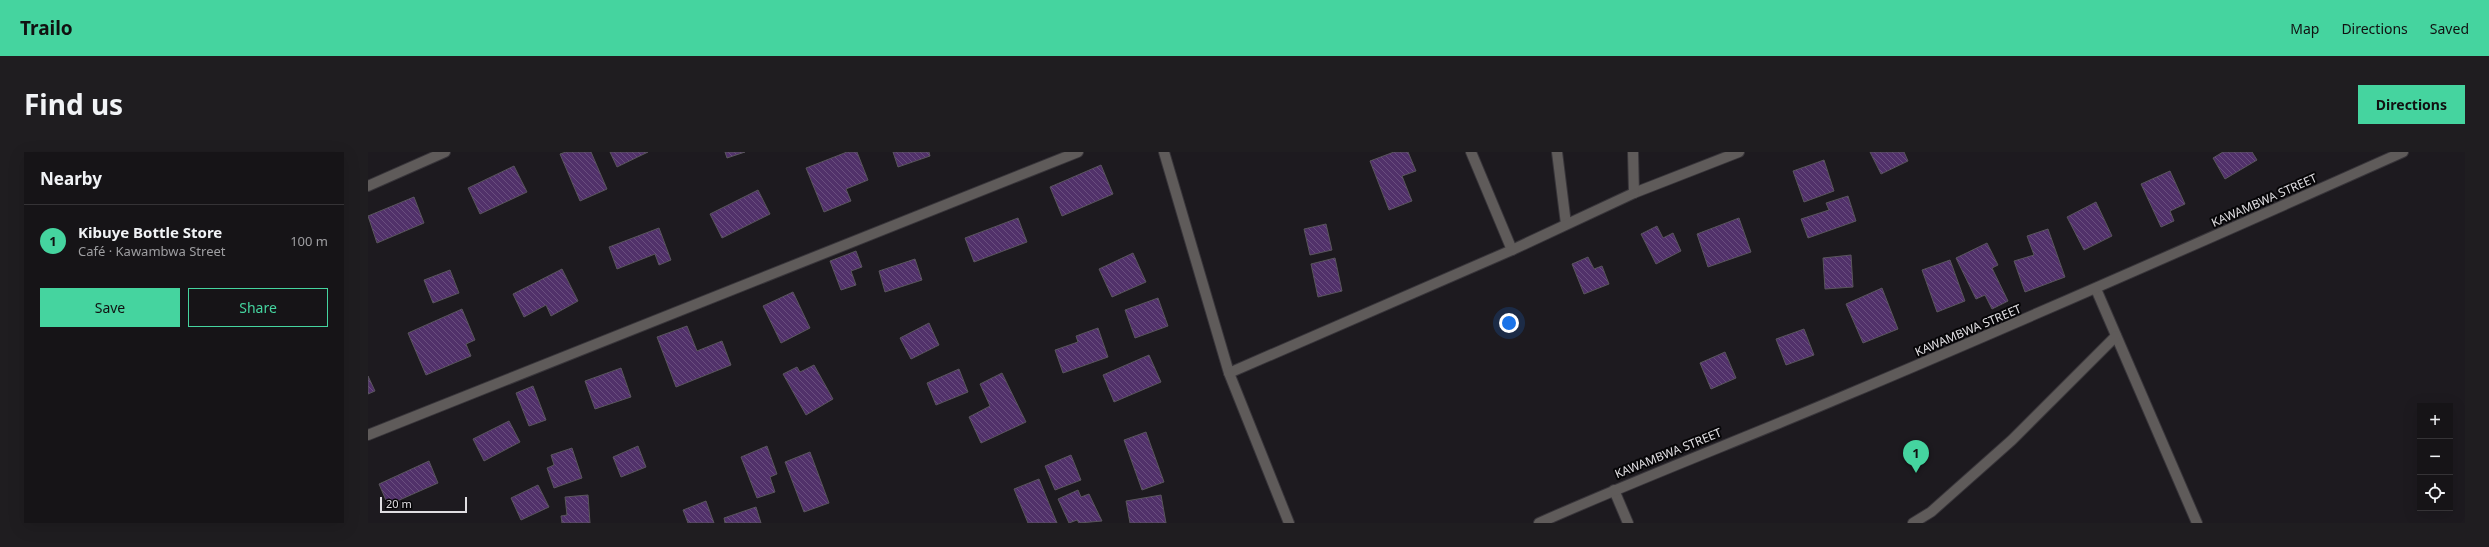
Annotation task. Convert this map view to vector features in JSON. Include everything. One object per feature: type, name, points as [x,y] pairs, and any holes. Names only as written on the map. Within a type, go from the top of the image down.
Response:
[{"type":"street","points":[[368,186],[445,152]]},
{"type":"street","points":[[368,435],[1078,152]]},
{"type":"street","points":[[1164,152],[1229,373],[1289,523]]},
{"type":"street","points":[[1471,152],[1512,250]]},
{"type":"street","points":[[1557,152],[1566,224]]},
{"type":"street","points":[[1633,152],[1634,193]]},
{"type":"street","points":[[1229,373],[1512,250],[1634,193],[1739,152]]},
{"type":"street","name":"KAWAMBWA STREET","points":[[1539,523],[1614,490],[1849,394],[2096,289],[2403,152]]},
{"type":"street","points":[[2096,289],[2197,523]]},
{"type":"street","points":[[1913,523],[1931,512],[2012,440],[2116,336]]},
{"type":"street","points":[[1614,490],[1628,523]]},
{"type":"building","points":[[566,152],[591,152],[607,189],[580,201],[560,154]]},
{"type":"building","points":[[610,152],[648,152],[617,167]]},
{"type":"building","points":[[725,152],[745,152],[727,158]]},
{"type":"building","points":[[847,152],[857,152],[868,180],[846,189],[851,201],[824,212],[806,168]]},
{"type":"building","points":[[893,152],[929,152],[930,156],[898,167]]},
{"type":"building","points":[[1394,152],[1408,152],[1416,171],[1402,176],[1412,201],[1389,210],[1370,161]]},
{"type":"building","points":[[1870,152],[1904,152],[1908,161],[1881,174]]},
{"type":"building","points":[[2223,152],[2252,152],[2257,160],[2225,179],[2213,158]]},
{"type":"building","points":[[1824,160],[1834,191],[1804,202],[1793,171]]},
{"type":"building","points":[[1101,165],[1113,194],[1062,216],[1050,187]]},
{"type":"building","points":[[514,166],[527,192],[480,214],[468,188]]},
{"type":"building","points":[[2170,171],[2185,204],[2170,211],[2174,221],[2161,227],[2141,184]]},
{"type":"building","points":[[758,190],[770,214],[722,238],[710,214]]},
{"type":"building","points":[[1848,196],[1856,221],[1808,238],[1801,219],[1829,210],[1826,203]]},
{"type":"building","points":[[414,197],[424,223],[377,243],[368,216]]},
{"type":"building","points":[[2096,202],[2112,236],[2084,250],[2067,217]]},
{"type":"building","points":[[1018,218],[1027,242],[974,262],[965,238]]},
{"type":"building","points":[[1739,218],[1751,252],[1708,267],[1697,234]]},
{"type":"building","points":[[1326,224],[1332,250],[1310,255],[1304,229]]},
{"type":"building","points":[[1657,226],[1663,238],[1673,233],[1681,251],[1656,264],[1641,234]]},
{"type":"building","points":[[659,228],[671,260],[659,265],[655,254],[617,269],[609,247]]},
{"type":"building","points":[[2048,229],[2065,277],[2025,292],[2014,261],[2034,255],[2027,236]]},
{"type":"building","points":[[1987,243],[1998,265],[1992,268],[2008,301],[1992,309],[1985,295],[1976,299],[1956,258]]},
{"type":"building","points":[[856,251],[862,267],[851,271],[856,285],[841,290],[830,261]]},
{"type":"building","points":[[1133,253],[1146,282],[1112,297],[1099,269]]},
{"type":"building","points":[[1851,255],[1853,287],[1825,289],[1823,258]]},
{"type":"building","points":[[1588,257],[1594,269],[1602,266],[1609,284],[1584,294],[1572,264]]},
{"type":"building","points":[[1335,258],[1342,291],[1318,297],[1311,264]]},
{"type":"building","points":[[915,259],[922,280],[885,292],[879,271]]},
{"type":"building","points":[[1950,260],[1965,301],[1937,312],[1922,270]]},
{"type":"building","points":[[562,269],[578,301],[551,316],[546,305],[524,317],[513,294]]},
{"type":"building","points":[[450,270],[459,293],[433,303],[424,280]]},
{"type":"building","points":[[1882,288],[1898,329],[1863,343],[1846,304]]},
{"type":"building","points":[[793,292],[810,328],[781,343],[763,306]]},
{"type":"building","points":[[1158,298],[1168,326],[1135,338],[1125,310]]},
{"type":"building","points":[[462,309],[475,340],[466,344],[471,356],[426,375],[408,333]]},
{"type":"building","points":[[929,323],[939,345],[911,359],[900,338]]},
{"type":"building","points":[[687,326],[697,351],[722,341],[731,365],[676,387],[657,337]]},
{"type":"building","points":[[1098,328],[1108,357],[1063,373],[1055,350],[1078,342],[1076,336]]},
{"type":"building","points":[[1804,329],[1814,355],[1786,365],[1776,339]]},
{"type":"building","points":[[1725,352],[1736,378],[1711,389],[1700,363]]},
{"type":"building","points":[[1149,355],[1161,382],[1114,402],[1103,375]]},
{"type":"building","points":[[814,365],[833,399],[806,415],[783,374],[797,367],[800,372]]},
{"type":"building","points":[[621,368],[631,397],[595,409],[585,381]]},
{"type":"building","points":[[959,369],[968,392],[936,405],[927,383]]},
{"type":"building","points":[[1002,373],[1026,422],[981,443],[969,417],[990,406],[980,384]]},
{"type":"building","points":[[368,376],[375,391],[368,394]]},
{"type":"building","points":[[533,386],[546,420],[529,426],[516,393]]},
{"type":"building","points":[[509,421],[520,442],[484,461],[473,439]]},
{"type":"building","points":[[1146,432],[1164,482],[1142,490],[1124,440]]},
{"type":"building","points":[[638,446],[646,467],[621,477],[613,457]]},
{"type":"building","points":[[767,446],[777,474],[770,477],[775,492],[757,498],[741,457]]},
{"type":"building","points":[[572,448],[582,478],[554,488],[547,468],[554,465],[551,455]]},
{"type":"building","points":[[810,452],[829,503],[804,512],[785,462]]},
{"type":"building","points":[[1071,455],[1081,480],[1055,490],[1045,466]]},
{"type":"building","points":[[429,461],[438,483],[388,505],[379,484]]},
{"type":"building","points":[[1039,479],[1057,523],[1028,523],[1014,489]]},
{"type":"building","points":[[538,485],[549,507],[521,520],[511,498]]},
{"type":"building","points":[[1078,490],[1081,497],[1089,494],[1102,521],[1079,523],[1077,520],[1069,523],[1058,499]]},
{"type":"building","points":[[588,495],[590,523],[562,523],[561,516],[567,515],[565,497]]},
{"type":"building","points":[[1161,495],[1166,523],[1130,523],[1126,501]]},
{"type":"building","points":[[706,501],[714,523],[688,523],[683,510]]},
{"type":"building","points":[[756,507],[761,523],[725,523],[724,518]]},
{"type":"place","name":"Kibuye Bottle Store","points":[[1916,473]]}]
